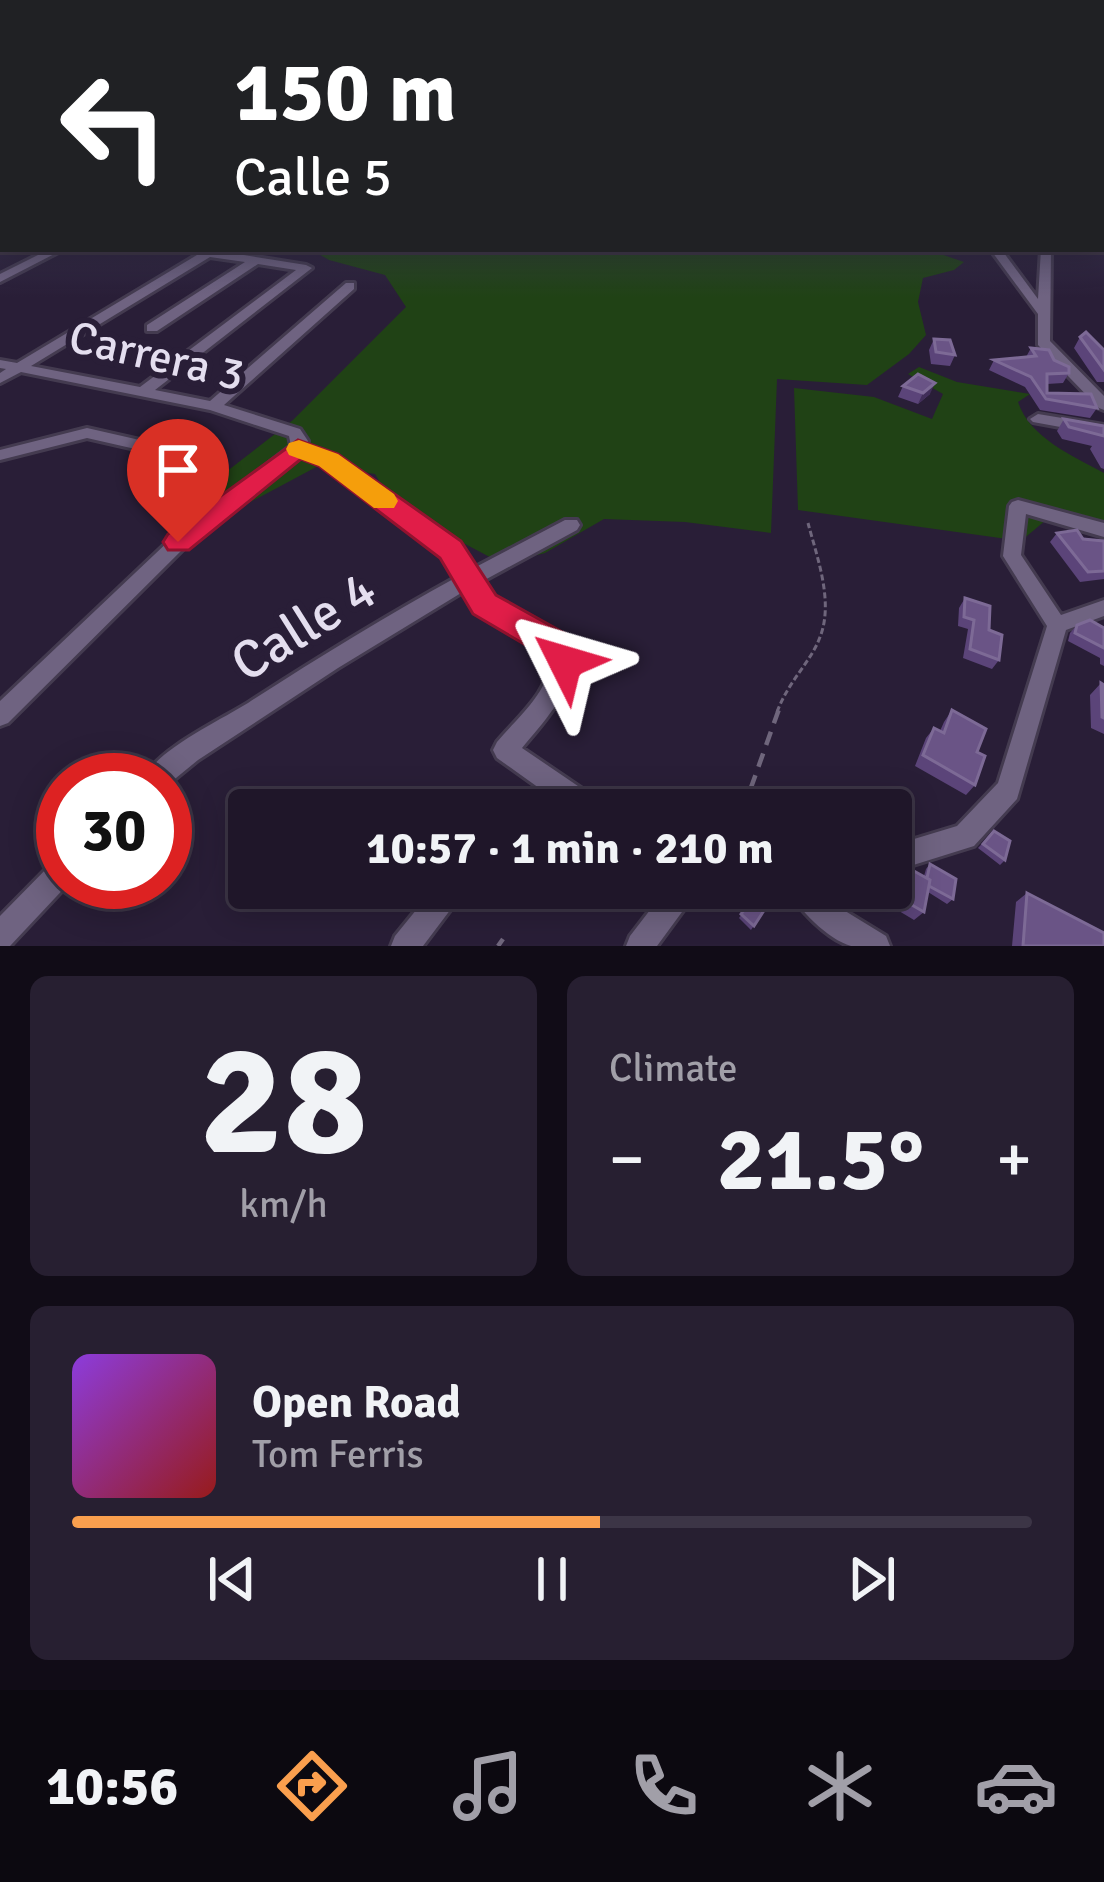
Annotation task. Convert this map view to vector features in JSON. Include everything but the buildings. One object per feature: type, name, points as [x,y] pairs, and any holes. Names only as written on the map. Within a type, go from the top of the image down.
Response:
[{"type":"street","points":[[0,278],[52,252]]},
{"type":"street","points":[[0,379],[210,252]]},
{"type":"street","points":[[142,392],[306,268],[217,252]]},
{"type":"street","points":[[997,252],[1040,311]]},
{"type":"street","points":[[1046,252],[1040,311],[1043,342],[1104,405]]},
{"type":"street","points":[[152,328],[256,260]]},
{"type":"street","points":[[213,406],[350,286]]},
{"type":"street","name":"Carrera 3","points":[[0,364],[213,406],[328,460],[450,550],[470,578],[473,593],[485,604],[561,649],[565,662],[556,683],[505,750],[562,789]]},
{"type":"street","points":[[1038,419],[1104,430]]},
{"type":"street","points":[[0,455],[87,433],[188,456]]},
{"type":"street","points":[[0,716],[178,542],[296,441]]},
{"type":"street","points":[[912,853],[965,837],[1008,790],[1057,625],[1012,556],[1018,506],[1104,530]]},
{"type":"street","name":"Calle 4","points":[[186,753],[470,578],[571,525]]},
{"type":"street","points":[[1057,625],[1104,608]]},
{"type":"street","points":[[0,936],[36,898]]},
{"type":"street","points":[[404,946],[434,909]]},
{"type":"street","points":[[640,944],[668,909]]},
{"type":"street","points":[[820,909],[876,946]]},
{"type":"path","points":[[750,789],[788,682],[821,637],[824,583],[808,524]]},
{"type":"green space","points":[[315,252],[935,252],[964,262],[954,270],[923,278],[918,302],[926,335],[867,385],[777,379],[771,533],[685,522],[604,519],[545,553],[503,564],[395,507],[375,474],[320,465],[243,506],[204,519],[182,506],[293,420],[406,307],[385,275]]},
{"type":"green space","points":[[919,367],[957,382],[1030,394],[1018,402],[1032,426],[1054,445],[1104,473],[1104,534],[1092,536],[1046,520],[1021,541],[798,510],[794,388],[874,397],[932,419],[943,394],[908,374]]},
{"type":"slow traffic","points":[[299,449],[328,460],[384,501]]},
{"type":"route","points":[[178,542],[298,448],[328,460],[450,550],[470,578],[473,593],[561,649],[565,662]]}]
